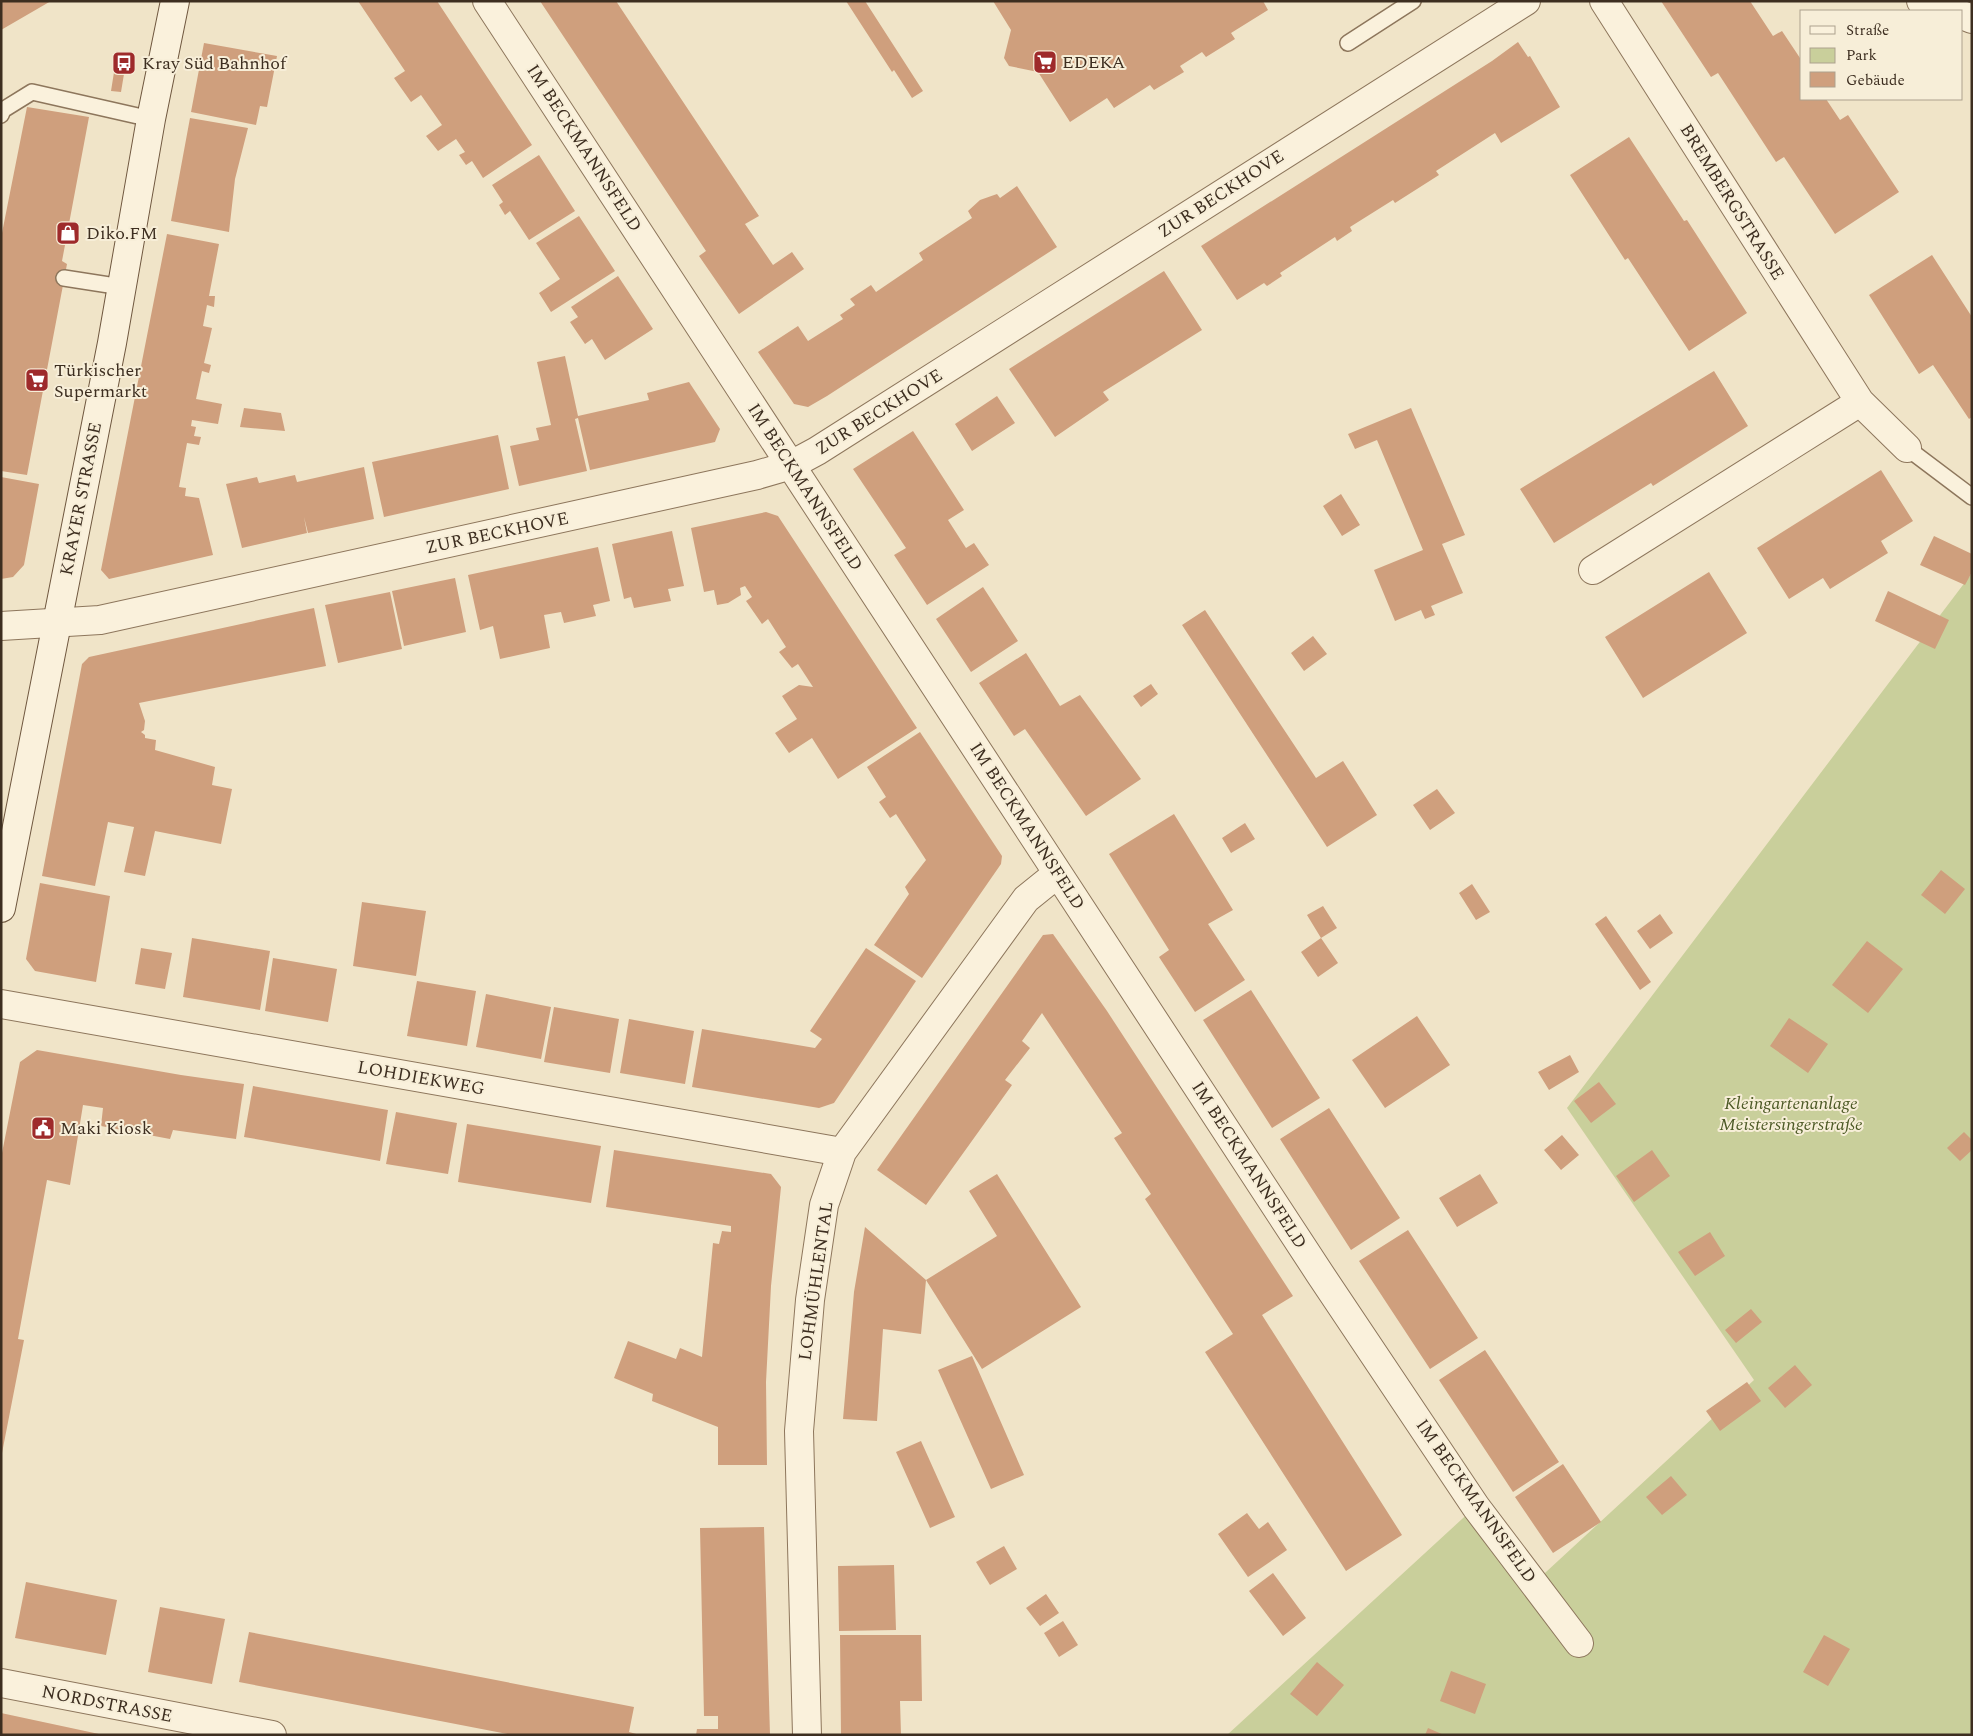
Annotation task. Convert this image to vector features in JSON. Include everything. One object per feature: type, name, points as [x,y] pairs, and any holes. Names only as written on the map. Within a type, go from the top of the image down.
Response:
[{"type":"street","name":"KRAYER STRASSE","points":[[1,908],[122,287],[151,119],[174,1]]},
{"type":"street","name":"IM BECKMANNSFELD","points":[[487,1],[1320,1274],[1476,1507],[1579,1642]]},
{"type":"street","name":"ZUR BECKHOVE","points":[[1,626],[100,620],[757,475],[791,465],[817,451],[1526,1]]},
{"type":"street","name":"BREMBERGSTRASSE","points":[[1604,1],[1860,402],[1907,448]]},
{"type":"street","points":[[1921,1],[1947,10]]},
{"type":"street","points":[[1593,570],[1860,402]]},
{"type":"street","name":"LOHMÜHLENTAL","points":[[807,1735],[799,1431],[810,1300],[823,1215],[842,1152],[1026,899],[1057,874]]},
{"type":"street","name":"LOHDIEKWEG","points":[[1,1004],[842,1152]]},
{"type":"street","name":"NORDSTRASSE","points":[[1,1683],[180,1726],[272,1735]]},
{"type":"lane","points":[[1348,43],[1414,1]]},
{"type":"lane","points":[[1,114],[3,110],[32,92],[151,119]]},
{"type":"lane","points":[[64,278],[122,287]]},
{"type":"lane","name":"BREMBERGSTRASSE","points":[[1907,448],[1972,497]]},
{"type":"green space","name":"Kleingartenanlage Meistersingerstraße","points":[[1972,573],[1972,1735],[1227,1735],[1474,1508],[1533,1584],[1754,1380],[1567,1108]]},
{"type":"building","points":[[1,1],[51,1],[1,30]]},
{"type":"building","points":[[358,1],[437,1],[532,145],[483,178],[472,161],[466,165],[459,155],[465,152],[456,139],[438,151],[426,136],[442,125],[421,95],[411,102],[394,78],[405,71]]},
{"type":"building","points":[[540,1],[616,1],[759,216],[745,224],[773,265],[792,252],[804,269],[739,314],[699,256],[706,251]]},
{"type":"building","points":[[846,1],[865,1],[923,91],[912,98],[894,70],[892,72]]},
{"type":"building","points":[[993,1],[1263,1],[1268,10],[1231,33],[1235,39],[1206,57],[1202,52],[1180,66],[1184,72],[1154,90],[1150,85],[1114,108],[1107,98],[1070,122],[1038,72],[1009,66],[1004,58],[1011,30]]},
{"type":"building","points":[[1661,1],[1750,1],[1773,36],[1782,31],[1800,58],[1800,100],[1827,100],[1840,120],[1848,115],[1899,192],[1835,234],[1784,157],[1776,162],[1718,73],[1711,77]]},
{"type":"building","points":[[1518,42],[1528,57],[1530,56],[1560,107],[1501,143],[1495,133],[1436,171],[1439,175],[1395,203],[1393,200],[1350,227],[1352,231],[1337,241],[1335,237],[1280,273],[1282,276],[1267,286],[1264,283],[1237,300],[1201,246],[1492,61]]},
{"type":"building","points":[[204,43],[277,56],[267,107],[260,106],[256,125],[191,112]]},
{"type":"building","points":[[115,66],[125,68],[121,92],[111,91]]},
{"type":"building","points":[[27,107],[89,117],[62,261],[67,264],[27,475],[1,471],[1,238]]},
{"type":"building","points":[[190,118],[248,128],[235,179],[229,232],[171,221]]},
{"type":"building","points":[[1629,137],[1684,221],[1687,220],[1747,313],[1689,351],[1628,258],[1625,260],[1570,175]]},
{"type":"building","points":[[539,155],[575,211],[529,240],[510,211],[505,215],[499,205],[503,202],[492,185]]},
{"type":"building","points":[[1017,186],[1057,247],[827,396],[808,407],[794,404],[758,352],[798,326],[808,341],[843,319],[840,315],[855,305],[850,299],[871,285],[876,292],[923,260],[919,253],[972,218],[968,211],[980,200],[997,194],[1000,198]]},
{"type":"building","points":[[579,216],[615,271],[551,312],[539,293],[560,279],[536,243]]},
{"type":"building","points":[[167,234],[219,244],[209,296],[215,296],[214,307],[207,305],[203,326],[212,328],[204,363],[211,365],[209,373],[202,371],[196,399],[222,404],[218,424],[192,420],[191,426],[196,427],[194,436],[201,437],[199,445],[187,443],[179,487],[186,488],[185,496],[199,498],[213,555],[109,579],[101,570]]},
{"type":"building","points":[[1932,255],[1972,317],[1972,417],[1969,419],[1933,365],[1919,374],[1869,295]]},
{"type":"building","points":[[1164,271],[1202,330],[1103,392],[1109,400],[1055,437],[1009,369]]},
{"type":"building","points":[[618,276],[653,329],[605,360],[592,339],[585,344],[570,322],[578,317],[571,307]]},
{"type":"building","points":[[565,356],[578,416],[649,400],[647,393],[689,382],[720,429],[715,442],[590,470],[578,418],[575,419],[587,471],[519,486],[510,446],[539,440],[536,428],[551,425],[537,362]]},
{"type":"building","points":[[1714,371],[1748,426],[1653,486],[1651,483],[1554,543],[1520,489]]},
{"type":"building","points":[[997,396],[1015,423],[972,451],[955,424]]},
{"type":"building","points":[[244,408],[281,413],[285,431],[240,427]]},
{"type":"building","points":[[1411,408],[1465,535],[1442,544],[1463,593],[1431,606],[1435,615],[1425,619],[1421,610],[1395,621],[1374,570],[1423,550],[1377,440],[1355,449],[1348,434]]},
{"type":"building","points":[[913,431],[964,510],[948,520],[966,548],[974,543],[989,565],[927,605],[894,555],[906,548],[853,469]]},
{"type":"building","points":[[498,435],[509,489],[384,517],[372,462]]},
{"type":"building","points":[[364,467],[374,519],[308,533],[304,517],[307,533],[242,548],[226,484],[257,477],[259,483],[295,475],[297,482]]},
{"type":"building","points":[[1881,470],[1913,521],[1881,541],[1888,553],[1830,589],[1823,578],[1789,599],[1757,548]]},
{"type":"building","points":[[1,477],[39,484],[24,565],[13,577],[1,579]]},
{"type":"building","points":[[1341,494],[1360,525],[1342,536],[1323,506]]},
{"type":"building","points":[[766,512],[778,516],[917,728],[838,779],[812,738],[789,753],[775,733],[797,719],[782,696],[799,685],[813,687],[798,664],[792,668],[779,652],[786,647],[768,619],[762,624],[746,601],[752,597],[745,586],[740,588],[741,595],[728,603],[717,605],[714,590],[704,592],[691,528]]},
{"type":"building","points":[[672,531],[684,586],[668,589],[671,601],[634,608],[631,597],[624,599],[612,544]]},
{"type":"building","points":[[1934,536],[1972,554],[1972,572],[1965,585],[1920,565]]},
{"type":"building","points":[[598,547],[610,601],[593,605],[596,616],[564,623],[561,612],[544,615],[550,648],[500,659],[493,626],[480,630],[468,575]]},
{"type":"building","points":[[1709,572],[1747,633],[1643,698],[1605,637]]},
{"type":"building","points":[[455,578],[466,632],[404,646],[392,591]]},
{"type":"building","points":[[983,587],[1018,641],[971,672],[936,619]]},
{"type":"building","points":[[1888,591],[1949,620],[1935,649],[1875,621]]},
{"type":"building","points":[[390,592],[402,649],[338,663],[325,605]]},
{"type":"building","points":[[314,608],[326,666],[139,703],[145,721],[144,730],[141,732],[145,735],[145,738],[156,740],[155,750],[215,767],[212,785],[232,789],[221,844],[155,831],[145,876],[124,872],[134,827],[108,822],[95,886],[42,876],[82,664],[89,657]]},
{"type":"building","points":[[1205,610],[1316,778],[1343,761],[1377,815],[1327,847],[1182,625]]},
{"type":"building","points":[[1313,636],[1327,654],[1304,671],[1291,653]]},
{"type":"building","points":[[1026,653],[1060,706],[1080,695],[1141,779],[1086,816],[1025,729],[1014,736],[979,683]]},
{"type":"building","points":[[1151,684],[1158,694],[1141,707],[1133,696]]},
{"type":"building","points":[[920,732],[1002,856],[1001,864],[922,978],[874,945],[909,894],[905,887],[926,860],[896,814],[890,818],[879,802],[886,797],[867,767]]},
{"type":"building","points":[[1437,789],[1455,813],[1430,830],[1413,805]]},
{"type":"building","points":[[1174,814],[1233,910],[1208,924],[1245,980],[1195,1012],[1159,957],[1169,950],[1109,854]]},
{"type":"building","points":[[1245,823],[1255,839],[1231,853],[1222,838]]},
{"type":"building","points":[[1941,870],[1965,889],[1945,914],[1921,895]]},
{"type":"building","points":[[40,883],[110,896],[96,982],[35,971],[26,959]]},
{"type":"building","points":[[1472,884],[1490,912],[1476,920],[1459,893]]},
{"type":"building","points":[[362,902],[426,911],[416,976],[353,966]]},
{"type":"building","points":[[1323,906],[1337,928],[1321,938],[1307,915]]},
{"type":"building","points":[[1660,914],[1673,933],[1650,949],[1637,931]]},
{"type":"building","points":[[1606,916],[1651,982],[1640,990],[1595,924]]},
{"type":"building","points":[[1053,934],[1107,1011],[1293,1296],[1262,1315],[1402,1535],[1346,1571],[1205,1352],[1233,1334],[1145,1199],[1151,1194],[1114,1138],[1122,1133],[1042,1013],[1022,1041],[1030,1048],[1005,1080],[1012,1085],[926,1205],[877,1170],[1043,935]]},
{"type":"building","points":[[192,938],[270,951],[260,1010],[183,997]]},
{"type":"building","points":[[1321,938],[1338,963],[1318,977],[1301,952]]},
{"type":"building","points":[[1867,941],[1903,969],[1868,1013],[1832,985]]},
{"type":"building","points":[[141,948],[172,953],[165,989],[135,984]]},
{"type":"building","points":[[866,948],[916,981],[834,1103],[819,1108],[692,1087],[702,1029],[815,1048],[822,1039],[810,1031]]},
{"type":"building","points":[[273,958],[337,969],[328,1022],[265,1011]]},
{"type":"building","points":[[417,981],[476,991],[467,1046],[407,1036]]},
{"type":"building","points":[[1251,990],[1320,1098],[1272,1128],[1203,1020]]},
{"type":"building","points":[[486,994],[551,1007],[541,1059],[476,1047]]},
{"type":"building","points":[[554,1007],[619,1019],[610,1073],[544,1062]]},
{"type":"building","points":[[1417,1016],[1450,1065],[1385,1108],[1352,1060]]},
{"type":"building","points":[[1789,1018],[1828,1044],[1808,1073],[1770,1046]]},
{"type":"building","points":[[629,1019],[694,1031],[685,1084],[620,1073]]},
{"type":"building","points":[[37,1050],[244,1084],[236,1139],[173,1130],[170,1139],[101,1126],[103,1108],[83,1105],[70,1185],[47,1180],[18,1339],[24,1340],[2,1453],[1,1158],[20,1062]]},
{"type":"building","points":[[1570,1055],[1579,1072],[1549,1090],[1538,1072]]},
{"type":"building","points":[[1599,1082],[1616,1104],[1591,1123],[1574,1101]]},
{"type":"building","points":[[253,1086],[388,1110],[380,1161],[244,1137]]},
{"type":"building","points":[[1329,1108],[1400,1218],[1351,1250],[1280,1139]]},
{"type":"building","points":[[396,1112],[457,1123],[448,1174],[386,1164]]},
{"type":"building","points":[[467,1124],[601,1146],[591,1203],[458,1182]]},
{"type":"building","points":[[1964,1132],[1972,1140],[1972,1150],[1960,1161],[1947,1148]]},
{"type":"building","points":[[1562,1135],[1579,1155],[1561,1170],[1544,1150]]},
{"type":"building","points":[[614,1150],[771,1174],[781,1187],[771,1286],[766,1382],[767,1465],[718,1465],[718,1427],[652,1401],[653,1394],[614,1378],[628,1341],[676,1359],[680,1348],[702,1357],[713,1243],[719,1244],[722,1231],[731,1232],[731,1226],[606,1207]]},
{"type":"building","points":[[1652,1150],[1670,1176],[1634,1202],[1616,1176]]},
{"type":"building","points":[[997,1174],[1081,1307],[982,1369],[926,1280],[997,1236],[969,1191]]},
{"type":"building","points":[[1480,1174],[1498,1203],[1457,1227],[1439,1198]]},
{"type":"building","points":[[865,1227],[926,1280],[921,1334],[883,1329],[877,1421],[843,1419],[854,1292]]},
{"type":"building","points":[[1408,1230],[1478,1338],[1430,1369],[1359,1261]]},
{"type":"building","points":[[1710,1232],[1725,1256],[1695,1276],[1678,1252]]},
{"type":"building","points":[[1751,1309],[1762,1322],[1736,1343],[1725,1330]]},
{"type":"building","points":[[1485,1350],[1559,1462],[1513,1492],[1439,1380]]},
{"type":"building","points":[[972,1356],[1024,1475],[991,1489],[938,1370]]},
{"type":"building","points":[[1795,1365],[1812,1385],[1785,1408],[1768,1388]]},
{"type":"building","points":[[1747,1382],[1761,1401],[1720,1431],[1706,1411]]},
{"type":"building","points":[[921,1441],[955,1517],[930,1528],[896,1452]]},
{"type":"building","points":[[1563,1464],[1601,1522],[1553,1553],[1515,1497]]},
{"type":"building","points":[[1671,1476],[1687,1495],[1662,1515],[1646,1497]]},
{"type":"building","points":[[1247,1513],[1259,1529],[1268,1522],[1287,1550],[1248,1577],[1218,1534]]},
{"type":"building","points":[[764,1527],[770,1735],[696,1735],[697,1729],[718,1729],[718,1716],[704,1716],[700,1528]]},
{"type":"building","points":[[1004,1546],[1017,1569],[990,1585],[976,1562]]},
{"type":"building","points":[[894,1565],[896,1630],[839,1631],[838,1566]]},
{"type":"building","points":[[1273,1573],[1306,1618],[1283,1636],[1249,1591]]},
{"type":"building","points":[[26,1582],[117,1600],[106,1655],[15,1638]]},
{"type":"building","points":[[1046,1594],[1059,1613],[1040,1626],[1026,1608]]},
{"type":"building","points":[[160,1607],[225,1619],[212,1684],[148,1672]]},
{"type":"building","points":[[1063,1621],[1078,1645],[1059,1657],[1044,1633]]},
{"type":"building","points":[[249,1632],[634,1707],[629,1732],[640,1735],[512,1735],[239,1682]]},
{"type":"building","points":[[840,1635],[921,1635],[922,1701],[900,1701],[901,1735],[841,1735]]},
{"type":"building","points":[[1824,1635],[1850,1649],[1828,1686],[1803,1672]]},
{"type":"building","points":[[1317,1662],[1344,1685],[1317,1716],[1290,1694]]},
{"type":"building","points":[[1451,1671],[1486,1684],[1475,1714],[1440,1701]]},
{"type":"building","points":[[1,1713],[99,1734],[99,1735],[1,1735]]},
{"type":"building","points":[[1428,1728],[1444,1735],[1425,1735]]},
{"type":"place","name":"EDEKA","points":[[1045,62]]},
{"type":"place","name":"Kray Süd Bahnhof","points":[[124,63]]},
{"type":"place","name":"Diko.FM","points":[[68,233]]},
{"type":"place","name":"Türkischer Supermarkt","points":[[37,380]]},
{"type":"place","name":"Maki Kiosk","points":[[43,1128]]}]
